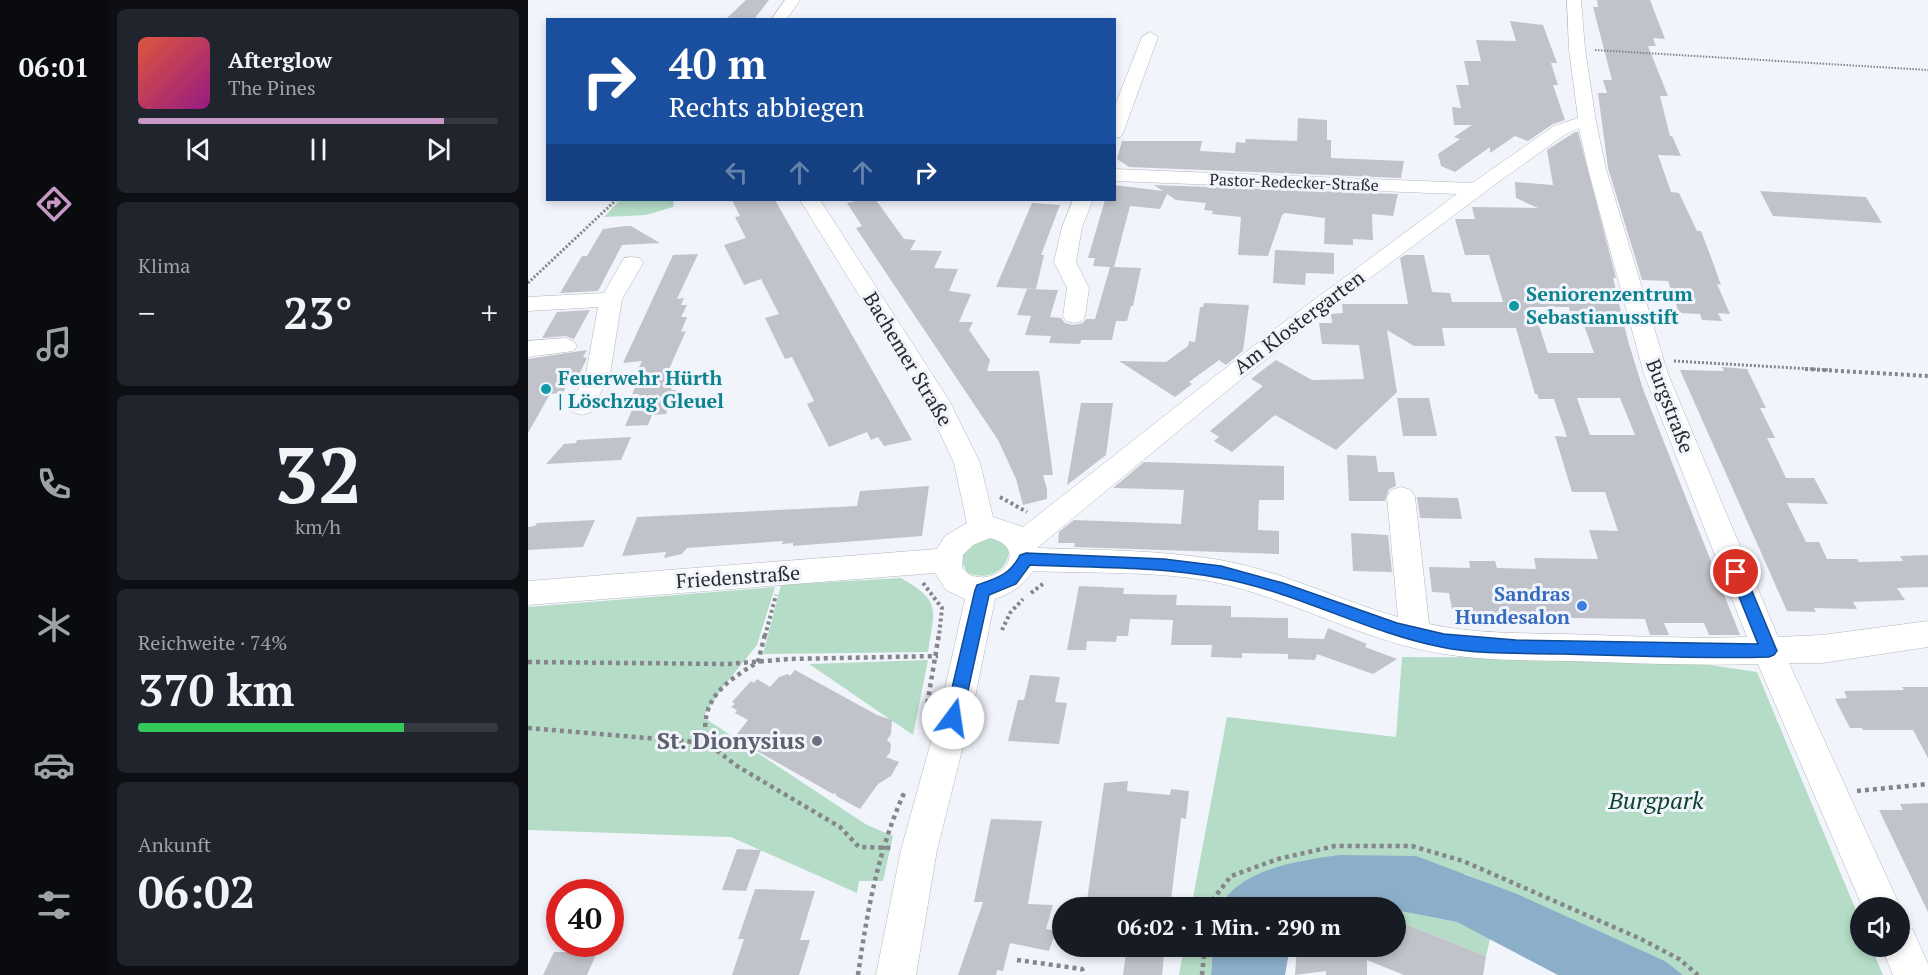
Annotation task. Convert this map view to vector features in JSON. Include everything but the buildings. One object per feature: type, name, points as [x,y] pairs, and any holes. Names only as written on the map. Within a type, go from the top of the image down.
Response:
[{"type":"street","points":[[780,18],[793,0]]},
{"type":"street","name":"Burgstraße","points":[[1574,0],[1576,49],[1587,122],[1600,181],[1651,360],[1786,695],[1877,897]]},
{"type":"street","points":[[1116,128],[1149,37]]},
{"type":"street","name":"Am Klostergarten","points":[[1024,551],[1226,378],[1473,189],[1560,130],[1587,122]]},
{"type":"street","name":"Pastor-Redecker-Straße","points":[[1116,175],[1473,189]]},
{"type":"street","name":"Bachemer Straße","points":[[811,201],[938,402],[967,463],[982,528]]},
{"type":"street","points":[[1074,316],[1078,288],[1065,262],[1072,227],[1083,201]]},
{"type":"street","points":[[582,406],[598,374],[611,299],[632,263]]},
{"type":"street","points":[[528,304],[611,299]]},
{"type":"street","points":[[528,349],[565,346]]},
{"type":"street","points":[[1401,497],[1415,634]]},
{"type":"street","points":[[982,528],[1003,528],[1016,534],[1024,551],[1020,570],[1011,579],[993,588],[982,590],[957,584],[935,560],[960,538],[982,528]]},
{"type":"street","points":[[1024,551],[1221,572],[1283,589],[1396,630],[1444,641],[1516,646],[1709,652],[1822,649],[1928,634]]},
{"type":"street","name":"Friedenstraße","points":[[528,593],[935,560]]},
{"type":"street","points":[[896,975],[919,850],[982,590]]},
{"type":"street","points":[[1905,957],[1913,975]]},
{"type":"path","points":[[1576,49],[1928,70]]},
{"type":"path","points":[[528,283],[615,201]]},
{"type":"path","points":[[1651,360],[1928,376]]},
{"type":"path","points":[[924,719],[937,657],[942,608],[919,579],[935,560]]},
{"type":"path","points":[[707,743],[703,717],[715,694],[735,675],[758,662],[782,574]]},
{"type":"path","points":[[528,662],[728,664],[789,659],[968,655]]},
{"type":"path","points":[[528,728],[707,743],[737,766],[840,827],[859,847],[919,850]]},
{"type":"path","points":[[1830,794],[1928,784]]},
{"type":"path","points":[[858,975],[869,910],[884,848],[895,811],[908,785]]},
{"type":"path","points":[[1215,897],[1231,876],[1278,859],[1335,846],[1413,846],[1463,861],[1641,939],[1679,959],[1698,975]]},
{"type":"path","points":[[1202,975],[1204,957]]},
{"type":"path","points":[[1017,960],[1082,969],[1084,975]]},
{"type":"green space","points":[[619,201],[674,201],[673,207],[646,215],[604,217]]},
{"type":"green space","points":[[990,538],[1002,542],[1009,552],[1004,566],[988,575],[967,573],[961,559],[963,555],[973,545]]},
{"type":"green space","points":[[901,578],[914,586],[930,601],[933,616],[928,652],[763,654],[781,585]]},
{"type":"green space","points":[[775,587],[757,645],[723,687],[703,717],[867,825],[893,836],[883,881],[859,881],[857,893],[731,837],[528,830],[528,607]]},
{"type":"green space","name":"Burgpark","points":[[1402,657],[1662,658],[1757,672],[1850,897],[1850,957],[1875,957],[1883,975],[1683,975],[1665,961],[1466,874],[1225,897],[1193,897],[1227,717],[1396,737]]},
{"type":"green space","points":[[928,660],[913,735],[809,664]]},
{"type":"green space","points":[[1406,912],[1457,922],[1490,939],[1486,956],[1406,924]]},
{"type":"green space","points":[[1182,957],[1212,957],[1211,975],[1179,975]]},
{"type":"water","points":[[1340,855],[1416,856],[1517,894],[1665,961],[1683,975],[1558,975],[1457,922],[1406,912],[1406,897],[1227,897],[1241,884],[1256,875],[1307,860]]},
{"type":"water","points":[[1212,957],[1288,957],[1285,975],[1211,975]]},
{"type":"place","name":"Seniorenzentrum Sebastianusstift","points":[[1514,306]]},
{"type":"place","name":"Feuerwehr Hürth | Löschzug Gleuel","points":[[546,389]]},
{"type":"place","name":"Sandras Hundesalon","points":[[1582,606]]},
{"type":"place","name":"St. Dionysius","points":[[817,741]]},
{"type":"route","points":[[953,718],[982,590],[993,588],[1011,579],[1026,559],[1051,562],[1164,565],[1221,572],[1283,589],[1396,630],[1444,641],[1516,646],[1709,652],[1769,651],[1736,572]]}]
